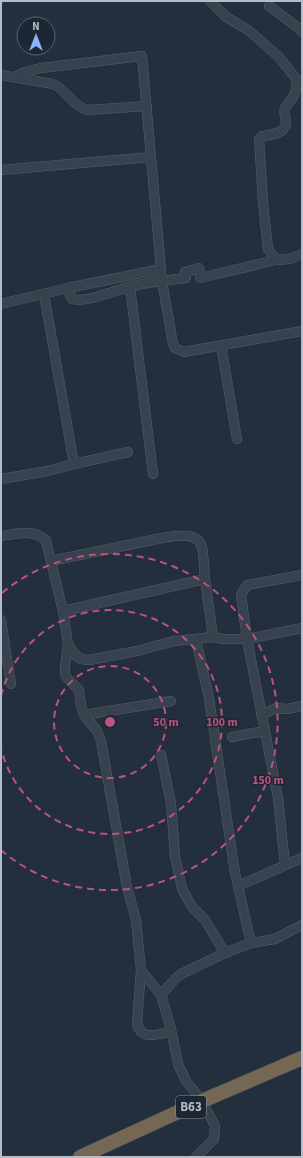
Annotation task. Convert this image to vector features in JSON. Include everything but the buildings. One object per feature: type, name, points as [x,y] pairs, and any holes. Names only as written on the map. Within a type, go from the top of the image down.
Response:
[{"type":"highway","name":"B63","points":[[80,1157],[202,1101],[302,1058]]},
{"type":"street","points":[[212,2],[226,17],[248,30],[279,57],[301,84],[286,106],[284,114],[286,123],[284,128],[280,132],[262,136],[259,139],[268,249],[276,260]]},
{"type":"street","points":[[269,6],[302,32]]},
{"type":"street","points":[[15,77],[25,72],[41,68],[142,56],[162,281],[173,344],[175,348],[184,352],[302,330]]},
{"type":"street","points":[[1,75],[54,84],[61,87],[82,109],[88,110],[146,106]]},
{"type":"street","points":[[1,170],[151,157]]},
{"type":"street","points":[[68,288],[72,299],[82,300],[130,287],[186,278],[185,272],[199,268],[200,278],[276,260],[290,259],[302,254]]},
{"type":"street","points":[[1,304],[161,268]]},
{"type":"street","points":[[130,287],[153,474]]},
{"type":"street","points":[[44,294],[74,464]]},
{"type":"street","points":[[221,345],[237,439]]},
{"type":"street","points":[[1,479],[48,471],[128,452]]},
{"type":"street","points":[[1,536],[26,532],[42,537],[46,541],[63,611],[68,644],[65,674],[79,690],[84,715],[97,730],[101,741],[127,887],[136,920],[141,970],[137,1024],[139,1030],[143,1034],[148,1035],[171,1032]]},
{"type":"street","points":[[51,560],[169,537],[186,536],[195,539],[202,545],[204,579],[213,637]]},
{"type":"street","points":[[285,865],[278,798],[247,639],[241,595],[247,585],[302,575]]},
{"type":"street","points":[[63,611],[204,579]]},
{"type":"street","points":[[1,620],[12,684]]},
{"type":"street","points":[[68,644],[75,655],[81,659],[88,660],[137,651],[174,641],[196,640],[213,637],[224,639],[247,639],[302,628]]},
{"type":"street","points":[[196,640],[209,698],[235,873],[251,943]]},
{"type":"street","points":[[84,715],[171,701]]},
{"type":"street","points":[[261,715],[276,708],[287,709],[302,706]]},
{"type":"street","points":[[232,738],[264,731]]},
{"type":"street","points":[[161,755],[171,803],[175,856],[182,889],[189,902],[205,920],[225,953]]},
{"type":"street","points":[[238,886],[302,858]]},
{"type":"street","points":[[161,994],[181,974],[225,953],[251,943],[275,939],[302,925]]},
{"type":"street","points":[[141,970],[161,994],[178,1064],[186,1081],[202,1101],[215,1126],[214,1139],[196,1157]]}]
